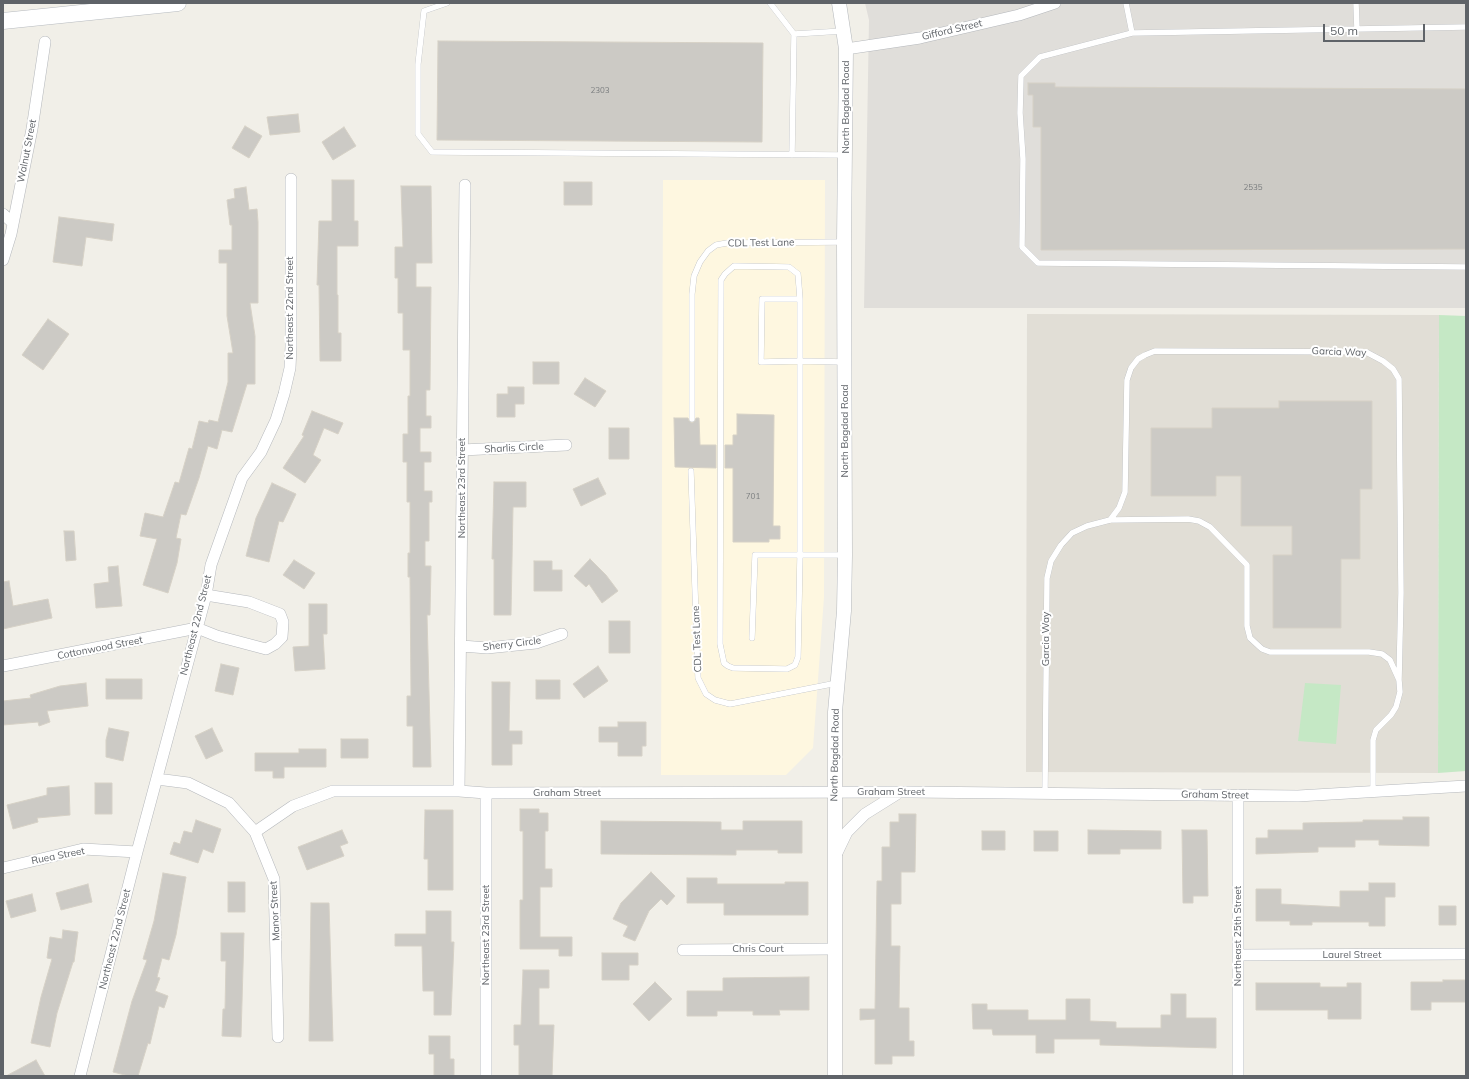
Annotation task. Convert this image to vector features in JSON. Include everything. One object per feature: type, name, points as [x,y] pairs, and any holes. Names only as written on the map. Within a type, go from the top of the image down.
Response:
[{"type":"main road","points":[[3,21],[178,3]]},
{"type":"street","name":"North Bagdad Road","points":[[835,1076],[835,712],[844,611],[845,556],[844,242],[846,48],[839,3]]},
{"type":"street","name":"Gifford Street","points":[[846,48],[920,38],[1019,15],[1055,3]]},
{"type":"street","name":"Walnut Street","points":[[3,260],[14,222],[38,91],[44,42]]},
{"type":"street","name":"Northeast 22nd Street","points":[[80,1076],[137,852],[206,595],[211,565],[222,530],[242,478],[261,452],[276,420],[290,368],[291,179]]},
{"type":"street","name":"Northeast 23rd Street","points":[[460,791],[465,185]]},
{"type":"street","points":[[3,214],[14,222]]},
{"type":"street","name":"Sharlis Circle","points":[[462,450],[566,446]]},
{"type":"street","points":[[197,628],[217,636],[266,649],[275,644],[282,637],[283,622],[280,614],[249,602],[206,595]]},
{"type":"street","name":"Cottonwood Street","points":[[3,666],[197,628]]},
{"type":"street","name":"Sherry Circle","points":[[462,646],[488,648],[536,643],[562,634]]},
{"type":"street","name":"Manor Street","points":[[157,779],[188,783],[229,803],[255,832],[274,879],[278,1037]]},
{"type":"street","name":"Graham Street","points":[[255,832],[292,806],[333,791],[460,791],[486,793],[899,792],[1298,796],[1466,786]]},
{"type":"street","name":"North Bagdad Road","points":[[834,859],[847,832],[865,814],[899,792]]},
{"type":"street","name":"Northeast 23rd Street","points":[[486,793],[486,1076]]},
{"type":"street","name":"Northeast 25th Street","points":[[1238,795],[1238,1076]]},
{"type":"street","name":"Ruea Street","points":[[3,868],[83,849],[137,852]]},
{"type":"street","name":"Chris Court","points":[[683,950],[834,949]]},
{"type":"street","name":"Laurel Street","points":[[1238,955],[1466,954]]},
{"type":"lane","points":[[447,3],[424,11],[418,64],[418,134],[432,152],[846,155]]},
{"type":"lane","points":[[770,3],[794,34],[792,155]]},
{"type":"lane","points":[[1126,3],[1132,33]]},
{"type":"lane","points":[[1356,3],[1357,29]]},
{"type":"lane","points":[[1466,27],[1132,33],[1040,57],[1021,76],[1020,113],[1023,159],[1022,246],[1038,263],[1466,267]]},
{"type":"lane","points":[[794,34],[844,31]]},
{"type":"lane","name":"CDL Test Lane","points":[[692,419],[692,294],[694,276],[700,262],[708,251],[716,245],[727,243],[844,242]]},
{"type":"lane","points":[[734,266],[789,266],[798,274],[800,299],[800,555],[798,657],[795,666],[787,669],[733,668],[724,662],[720,644],[722,280],[724,274],[734,266]]},
{"type":"lane","points":[[800,299],[762,299],[761,362],[844,362]]},
{"type":"lane","name":"Garcia Way","points":[[1110,520],[1119,508],[1126,492],[1127,380],[1131,368],[1138,359],[1145,355],[1155,351],[1366,352],[1374,355],[1393,369],[1399,379],[1401,593],[1400,692],[1396,706],[1391,715],[1376,730],[1373,740],[1372,792]]},
{"type":"lane","name":"CDL Test Lane","points":[[691,471],[698,678],[706,694],[715,700],[730,704],[837,683]]},
{"type":"lane","name":"Garcia Way","points":[[1045,793],[1046,578],[1051,561],[1060,545],[1072,533],[1087,526],[1110,520],[1200,520],[1210,527],[1247,565],[1247,626],[1250,638],[1262,649],[1270,652],[1369,652],[1382,654],[1390,660],[1399,680]]},
{"type":"lane","points":[[752,638],[755,555],[845,556]]},
{"type":"shaded area","points":[[865,3],[1466,3],[1466,308],[864,308],[869,20]]},
{"type":"shaded area","points":[[663,180],[825,180],[824,597],[813,748],[786,775],[661,775]]},
{"type":"shaded area","points":[[1027,314],[1439,315],[1438,773],[1026,772]]},
{"type":"green space","points":[[1439,315],[1466,316],[1466,771],[1438,773]]},
{"type":"green space","points":[[1305,683],[1341,685],[1336,744],[1298,741]]},
{"type":"building","points":[[438,41],[763,43],[762,142],[437,140]]},
{"type":"building","points":[[1028,83],[1055,83],[1055,87],[1466,89],[1466,249],[1041,250],[1041,127],[1033,127],[1033,95],[1028,95]]},
{"type":"building","points":[[298,114],[300,132],[270,135],[267,117]]},
{"type":"building","points":[[245,126],[262,136],[249,158],[232,148]]},
{"type":"building","points":[[344,127],[356,146],[333,160],[322,142]]},
{"type":"building","points":[[332,180],[354,180],[354,221],[358,221],[358,246],[337,246],[338,333],[341,333],[341,361],[320,361],[319,285],[317,285],[319,221],[332,221]]},
{"type":"building","points":[[564,182],[592,182],[592,205],[564,205]]},
{"type":"building","points":[[401,186],[431,186],[432,263],[416,263],[416,287],[431,287],[430,390],[426,390],[426,416],[431,416],[431,428],[420,428],[420,452],[431,452],[431,462],[424,462],[424,491],[432,491],[432,502],[429,502],[429,541],[425,541],[425,566],[431,566],[430,615],[427,615],[431,767],[413,767],[413,726],[407,726],[407,696],[411,696],[410,577],[408,577],[408,553],[410,553],[410,502],[407,502],[407,462],[403,462],[403,434],[408,434],[410,350],[403,350],[403,313],[398,313],[398,278],[395,278],[395,247],[403,247]]},
{"type":"building","points":[[246,187],[249,210],[257,209],[258,222],[258,303],[250,303],[255,336],[255,384],[247,384],[232,432],[222,430],[217,449],[208,446],[186,515],[181,514],[176,538],[181,539],[177,563],[168,593],[143,585],[157,539],[140,536],[145,513],[163,517],[175,482],[179,483],[189,448],[192,449],[199,421],[208,423],[209,420],[218,422],[228,382],[228,353],[233,353],[227,316],[227,263],[219,263],[219,250],[232,250],[232,225],[230,225],[227,200],[235,198],[234,189]]},
{"type":"building","points":[[59,217],[114,224],[112,241],[86,237],[82,266],[53,262]]},
{"type":"building","points":[[48,319],[69,334],[43,370],[22,355]]},
{"type":"building","points":[[533,362],[559,362],[559,384],[533,384]]},
{"type":"building","points":[[585,378],[606,391],[595,407],[574,394]]},
{"type":"building","points":[[508,387],[524,387],[524,404],[515,404],[515,417],[497,417],[497,394],[508,394]]},
{"type":"building","points":[[1279,401],[1372,401],[1372,489],[1360,489],[1360,559],[1341,559],[1341,628],[1273,628],[1273,555],[1292,555],[1292,526],[1241,526],[1241,476],[1216,476],[1216,496],[1151,496],[1151,428],[1212,428],[1212,408],[1279,408]]},
{"type":"building","points":[[312,411],[343,423],[338,434],[324,428],[313,455],[321,460],[305,483],[283,468],[304,436],[302,435]]},
{"type":"building","points":[[737,414],[774,415],[773,526],[780,526],[780,539],[769,539],[769,542],[733,542],[733,468],[725,468],[725,445],[733,445],[733,435],[737,435]]},
{"type":"building","points":[[674,418],[688,418],[692,423],[696,418],[699,418],[700,445],[716,445],[716,468],[675,467]]},
{"type":"building","points":[[609,428],[629,428],[629,459],[609,459]]},
{"type":"building","points":[[598,478],[606,494],[581,506],[573,489]]},
{"type":"building","points":[[494,482],[526,482],[526,507],[513,507],[511,615],[494,615],[494,559],[492,559]]},
{"type":"building","points":[[272,483],[296,494],[283,522],[279,521],[269,562],[246,556],[256,518]]},
{"type":"building","points":[[64,531],[74,531],[76,560],[66,561]]},
{"type":"building","points":[[590,559],[606,575],[618,591],[602,603],[589,584],[586,587],[574,576]]},
{"type":"building","points":[[294,560],[315,573],[304,589],[283,575]]},
{"type":"building","points":[[534,561],[552,561],[552,570],[562,570],[562,591],[534,591]]},
{"type":"building","points":[[118,566],[122,606],[96,608],[94,584],[109,582],[108,567]]},
{"type":"building","points":[[9,581],[13,606],[48,599],[52,618],[3,629],[3,582]]},
{"type":"building","points":[[309,604],[327,604],[327,634],[323,634],[325,669],[295,671],[293,647],[309,646]]},
{"type":"building","points":[[609,621],[630,621],[630,653],[609,653]]},
{"type":"building","points":[[221,664],[239,668],[233,695],[215,691]]},
{"type":"building","points":[[598,666],[608,681],[584,698],[573,684]]},
{"type":"building","points":[[106,679],[142,679],[142,699],[106,699]]},
{"type":"building","points":[[536,680],[560,680],[560,699],[536,699]]},
{"type":"building","points":[[492,682],[510,682],[509,731],[522,731],[522,744],[512,744],[512,765],[492,765]]},
{"type":"building","points":[[86,683],[88,706],[47,711],[50,722],[39,726],[38,722],[3,725],[3,701],[31,698],[30,695],[60,686]]},
{"type":"building","points":[[618,722],[646,722],[646,746],[642,746],[642,756],[618,756],[618,742],[599,742],[599,727],[618,727]]},
{"type":"building","points":[[109,728],[129,732],[123,761],[106,757],[106,740]]},
{"type":"building","points":[[212,728],[223,751],[206,759],[195,736]]},
{"type":"building","points":[[341,739],[368,739],[368,758],[341,758]]},
{"type":"building","points":[[299,749],[326,749],[326,767],[284,767],[284,778],[273,778],[273,771],[255,771],[255,753],[299,753]]},
{"type":"building","points":[[95,783],[112,783],[112,814],[95,814]]},
{"type":"building","points":[[69,786],[70,815],[37,818],[38,822],[13,829],[7,805],[47,795],[47,788]]},
{"type":"building","points":[[520,809],[539,809],[539,813],[548,813],[548,831],[545,831],[545,869],[552,869],[552,887],[540,887],[540,937],[572,937],[572,956],[559,956],[559,949],[520,949],[520,900],[523,900],[523,831],[520,831]]},
{"type":"building","points":[[425,810],[453,810],[453,890],[428,890],[428,859],[424,859]]},
{"type":"building","points":[[899,814],[916,814],[915,872],[901,872],[901,904],[891,904],[891,946],[900,946],[899,1008],[909,1008],[909,1041],[914,1041],[914,1056],[892,1056],[892,1064],[875,1064],[875,1019],[860,1020],[860,1009],[875,1009],[877,881],[882,881],[882,847],[890,847],[890,822],[899,822]]},
{"type":"building","points":[[1403,817],[1429,817],[1429,846],[1379,845],[1379,840],[1355,840],[1355,847],[1318,847],[1318,852],[1256,854],[1256,838],[1268,838],[1268,830],[1303,830],[1303,823],[1403,820]]},
{"type":"building","points":[[196,820],[221,829],[213,853],[203,849],[198,863],[170,854],[174,842],[180,844],[184,831],[192,833]]},
{"type":"building","points":[[601,821],[721,822],[721,830],[743,830],[743,821],[802,821],[802,853],[778,853],[778,850],[736,850],[736,855],[601,854]]},
{"type":"building","points":[[342,830],[348,843],[340,846],[344,856],[307,870],[298,847]]},
{"type":"building","points":[[1088,830],[1161,831],[1161,849],[1120,849],[1120,854],[1088,854]]},
{"type":"building","points":[[1182,830],[1207,830],[1208,896],[1193,896],[1193,903],[1183,903]]},
{"type":"building","points":[[982,831],[1005,831],[1005,850],[982,850]]},
{"type":"building","points":[[1034,831],[1058,831],[1058,851],[1034,851]]},
{"type":"building","points":[[651,872],[675,896],[667,905],[661,899],[649,911],[635,941],[623,936],[628,926],[613,919],[621,903]]},
{"type":"building","points":[[163,873],[186,877],[176,935],[169,960],[162,958],[157,977],[160,978],[155,991],[168,996],[164,1008],[159,1006],[150,1044],[148,1043],[138,1076],[129,1076],[113,1072],[132,1001],[147,960],[143,959],[154,921]]},
{"type":"building","points":[[687,878],[717,878],[717,884],[785,884],[785,882],[808,882],[808,915],[724,915],[724,903],[687,903]]},
{"type":"building","points":[[228,882],[245,882],[245,912],[228,912]]},
{"type":"building","points":[[1369,883],[1395,883],[1395,897],[1385,897],[1385,926],[1369,926],[1369,922],[1312,922],[1312,925],[1290,925],[1290,921],[1256,921],[1256,889],[1281,889],[1281,904],[1340,907],[1340,891],[1369,891]]},
{"type":"building","points":[[88,884],[92,902],[61,910],[56,893]]},
{"type":"building","points":[[32,894],[36,911],[11,918],[6,901]]},
{"type":"building","points":[[311,903],[329,903],[333,1041],[309,1041]]},
{"type":"building","points":[[1439,906],[1456,906],[1456,925],[1439,925]]},
{"type":"building","points":[[426,911],[451,911],[451,942],[454,942],[451,1015],[434,1015],[434,991],[423,991],[422,946],[395,946],[395,934],[426,934]]},
{"type":"building","points":[[63,930],[78,932],[74,962],[57,1013],[50,1047],[31,1043],[41,997],[52,959],[47,958],[50,937],[62,939]]},
{"type":"building","points":[[221,933],[244,933],[241,1037],[222,1036],[223,1009],[225,1009],[226,961],[221,961]]},
{"type":"building","points":[[602,953],[638,953],[638,965],[629,965],[629,980],[602,980]]},
{"type":"building","points":[[523,970],[549,970],[549,988],[539,988],[539,1025],[554,1025],[552,1076],[519,1076],[519,1045],[514,1045],[514,1025],[521,1025]]},
{"type":"building","points":[[809,977],[809,1010],[779,1010],[780,1015],[753,1015],[753,1011],[717,1011],[717,1016],[687,1016],[687,991],[723,991],[723,978]]},
{"type":"building","points":[[1443,980],[1466,980],[1466,1002],[1431,1002],[1431,1010],[1411,1010],[1411,982],[1443,982]]},
{"type":"building","points":[[655,982],[672,999],[649,1021],[633,1004]]},
{"type":"building","points":[[1256,983],[1320,983],[1320,987],[1347,987],[1347,983],[1361,983],[1361,1019],[1328,1019],[1328,1010],[1256,1010]]},
{"type":"building","points":[[1171,994],[1186,994],[1186,1018],[1216,1018],[1216,1048],[1100,1045],[1100,1039],[1054,1039],[1054,1053],[1036,1053],[1036,1035],[993,1035],[992,1029],[973,1029],[972,1004],[987,1004],[987,1010],[1028,1010],[1028,1020],[1066,1020],[1066,999],[1090,999],[1090,1021],[1116,1022],[1116,1028],[1161,1028],[1161,1015],[1171,1015]]},
{"type":"building","points":[[429,1036],[450,1036],[450,1059],[454,1059],[454,1076],[434,1076],[434,1054],[429,1054]]},
{"type":"building","points":[[36,1060],[45,1076],[6,1076]]}]
